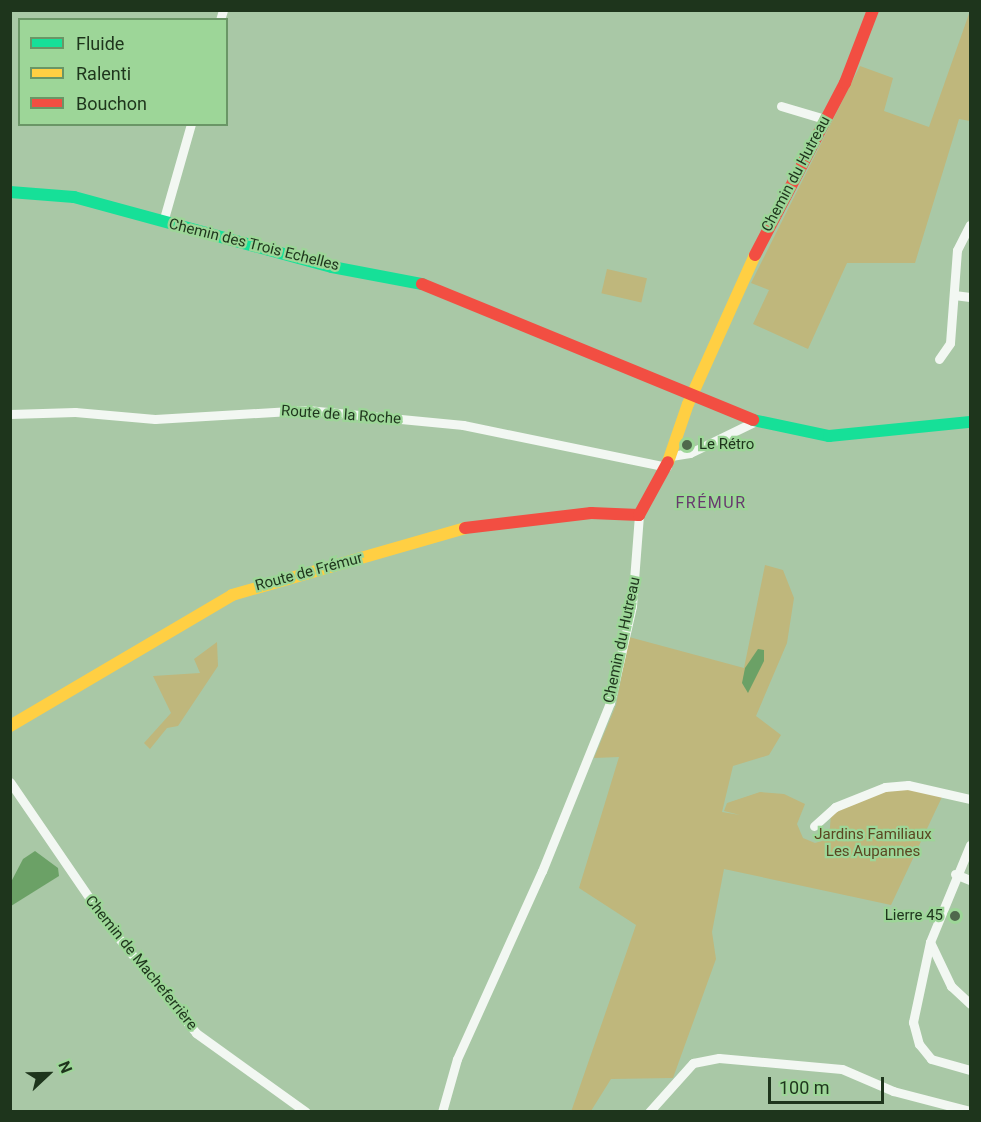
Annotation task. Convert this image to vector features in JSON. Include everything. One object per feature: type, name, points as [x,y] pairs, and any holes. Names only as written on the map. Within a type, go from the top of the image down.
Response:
[{"type":"street","name":"Chemin du Hutreau","points":[[442,1112],[465,1039],[542,871],[610,704],[632,606],[639,515],[669,462],[692,395],[770,222],[788,196],[825,118],[845,83],[873,10]]},
{"type":"street","points":[[781,106],[825,118]]},
{"type":"street","points":[[163,222],[190,126]]},
{"type":"street","name":"Chemin des Trois Echelles","points":[[10,192],[74,197],[332,267],[410,279],[756,421],[829,436],[970,422]]},
{"type":"street","points":[[939,359],[950,343],[957,250],[970,225]]},
{"type":"street","points":[[954,295],[970,297]]},
{"type":"street","name":"Route de la Roche","points":[[10,414],[75,412],[155,419],[307,410],[463,424],[669,462]]},
{"type":"street","points":[[669,462],[756,421]]},
{"type":"street","name":"Route de Frémur","points":[[10,726],[200,610],[240,592],[486,522],[591,513],[639,515]]},
{"type":"street","name":"Chemin de Macheferrière","points":[[10,782],[92,903],[196,1033],[306,1112]]},
{"type":"street","points":[[814,826],[850,800],[894,785],[970,799]]},
{"type":"street","points":[[970,845],[956,874],[930,942],[914,1005],[915,1034],[931,1059],[970,1070]]},
{"type":"street","points":[[956,874],[970,880]]},
{"type":"street","points":[[930,942],[951,986],[970,1004]]},
{"type":"street","points":[[649,1112],[701,1059],[798,1064],[867,1077],[893,1091],[970,1111]]},
{"type":"green space","points":[[970,11],[970,121],[959,119],[915,263],[847,263],[808,349],[753,324],[769,290],[751,283],[860,66],[893,78],[884,111],[929,127]]},
{"type":"green space","points":[[607,269],[647,278],[641,303],[601,293]]},
{"type":"green space","name":"Jardins Familiaux Les Aupannes","points":[[765,565],[783,570],[794,598],[787,643],[756,716],[781,735],[769,755],[733,766],[722,812],[740,815],[724,811],[727,803],[760,792],[784,794],[805,804],[797,824],[803,838],[815,843],[829,839],[831,814],[876,792],[908,788],[942,797],[891,905],[724,869],[712,932],[716,959],[673,1078],[611,1079],[591,1111],[571,1112],[636,925],[579,888],[619,757],[594,758],[616,705],[629,637],[744,668]]},
{"type":"green space","points":[[217,642],[218,666],[178,726],[167,728],[150,749],[144,743],[171,713],[153,676],[200,673],[194,659]]},
{"type":"shaded area","points":[[758,649],[764,650],[764,661],[748,693],[742,683],[745,668]]},
{"type":"shaded area","points":[[35,851],[58,868],[59,876],[11,906],[11,882],[23,859]]},
{"type":"traffic: fast","points":[[10,192],[74,197],[332,267],[422,284]]},
{"type":"traffic: fast","points":[[753,420],[829,436],[970,422]]},
{"type":"traffic: slow","points":[[668,462],[688,404],[755,255]]},
{"type":"traffic: slow","points":[[10,726],[232,595],[465,528]]},
{"type":"traffic: jam","points":[[755,255],[845,83],[873,10]]},
{"type":"traffic: jam","points":[[422,284],[753,420]]},
{"type":"traffic: jam","points":[[465,528],[591,513],[639,515],[668,462]]},
{"type":"place","name":"Le Rétro","points":[[687,445]]},
{"type":"place","name":"Lierre 45","points":[[955,916]]},
{"type":"district","name":"FRÉMUR","points":[[711,503]]}]
